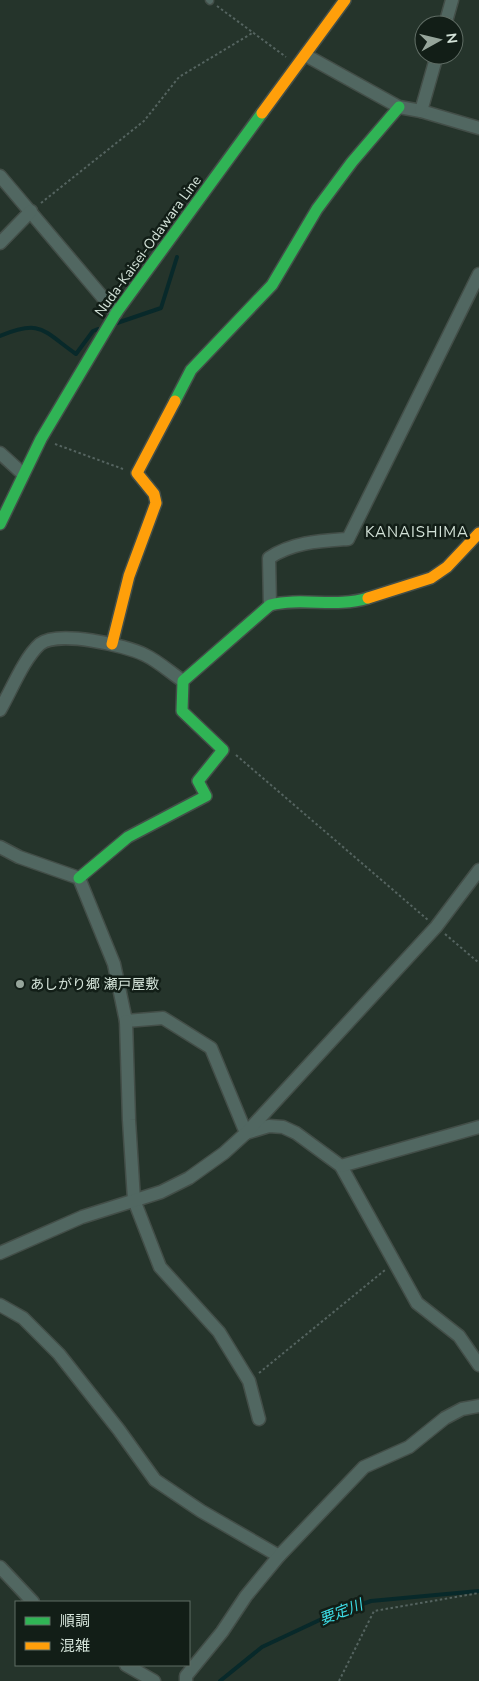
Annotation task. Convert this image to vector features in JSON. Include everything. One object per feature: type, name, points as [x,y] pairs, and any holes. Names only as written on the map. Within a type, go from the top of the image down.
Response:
[{"type":"street","name":"Nuda-Kaisei-Odawara Line","points":[[0,524],[22,474],[41,438],[115,315],[307,56],[346,0]]},
{"type":"street","points":[[448,15],[452,0]]},
{"type":"street","points":[[307,56],[398,107],[421,111],[479,128]]},
{"type":"street","points":[[421,111],[434,65]]},
{"type":"street","points":[[112,644],[129,576],[156,503],[154,494],[136,473],[192,370],[272,285],[317,209],[352,162],[398,107]]},
{"type":"street","points":[[0,176],[115,315]]},
{"type":"street","points":[[0,243],[30,211]]},
{"type":"street","points":[[270,605],[269,558],[282,549],[305,542],[348,539],[479,274]]},
{"type":"street","points":[[0,453],[22,474]]},
{"type":"street","points":[[79,878],[128,837],[206,796],[198,781],[223,750],[182,711],[183,681],[270,605],[287,601],[352,603],[413,585],[431,578],[447,567],[479,533]]},
{"type":"street","points":[[0,710],[30,656],[41,644],[53,638],[112,644],[145,655],[183,681]]},
{"type":"street","points":[[0,847],[19,857],[79,878],[114,964],[126,1022],[134,1200],[160,1267],[219,1332],[249,1381],[259,1419]]},
{"type":"street","points":[[0,1253],[82,1217],[161,1192],[189,1178],[224,1153],[246,1133],[436,927],[479,870]]},
{"type":"street","points":[[126,1022],[163,1018],[211,1048],[246,1133]]},
{"type":"street","points":[[246,1133],[270,1126],[283,1127],[296,1133],[341,1166],[417,1303],[459,1336],[479,1365]]},
{"type":"street","points":[[341,1166],[479,1127]]},
{"type":"street","points":[[0,1305],[23,1318],[59,1354],[119,1430],[155,1480],[201,1511],[279,1556]]},
{"type":"street","points":[[186,1681],[186,1676],[222,1632],[246,1596],[279,1556],[364,1467],[409,1447],[445,1418],[462,1409],[479,1406]]},
{"type":"street","points":[[0,1567],[32,1601]]},
{"type":"street","points":[[128,1666],[154,1681]]},
{"type":"path","points":[[210,0],[298,66]]},
{"type":"path","points":[[30,211],[144,121],[179,77],[254,32]]},
{"type":"path","points":[[41,438],[136,473]]},
{"type":"path","points":[[223,750],[238,756],[479,963]]},
{"type":"path","points":[[249,1381],[394,1262]]},
{"type":"path","points":[[339,1681],[374,1611],[479,1593]]},
{"type":"waterway","points":[[117,323],[161,308],[177,257]]},
{"type":"waterway","points":[[0,336],[24,328],[33,328],[48,333],[76,354],[93,331],[98,329]]},
{"type":"waterway","name":"要定川","points":[[220,1681],[262,1647],[326,1617],[371,1601],[479,1591]]},
{"type":"traffic: fast","points":[[175,401],[191,370],[272,285],[317,209],[352,162],[399,107]]},
{"type":"traffic: fast","points":[[0,524],[41,439],[116,313],[262,113]]},
{"type":"traffic: fast","points":[[79,878],[128,837],[206,796],[198,781],[223,750],[182,711],[183,681],[270,605],[294,602],[344,602],[368,598]]},
{"type":"traffic: slow","points":[[262,113],[345,0]]},
{"type":"traffic: slow","points":[[112,644],[129,576],[156,503],[154,494],[137,473],[175,401]]},
{"type":"traffic: slow","points":[[368,598],[431,578],[447,567],[479,533]]},
{"type":"place","name":"あしがり郷 瀬戸屋敷","points":[[20,984]]},
{"type":"district","name":"KANAISHIMA","points":[[417,532]]}]
